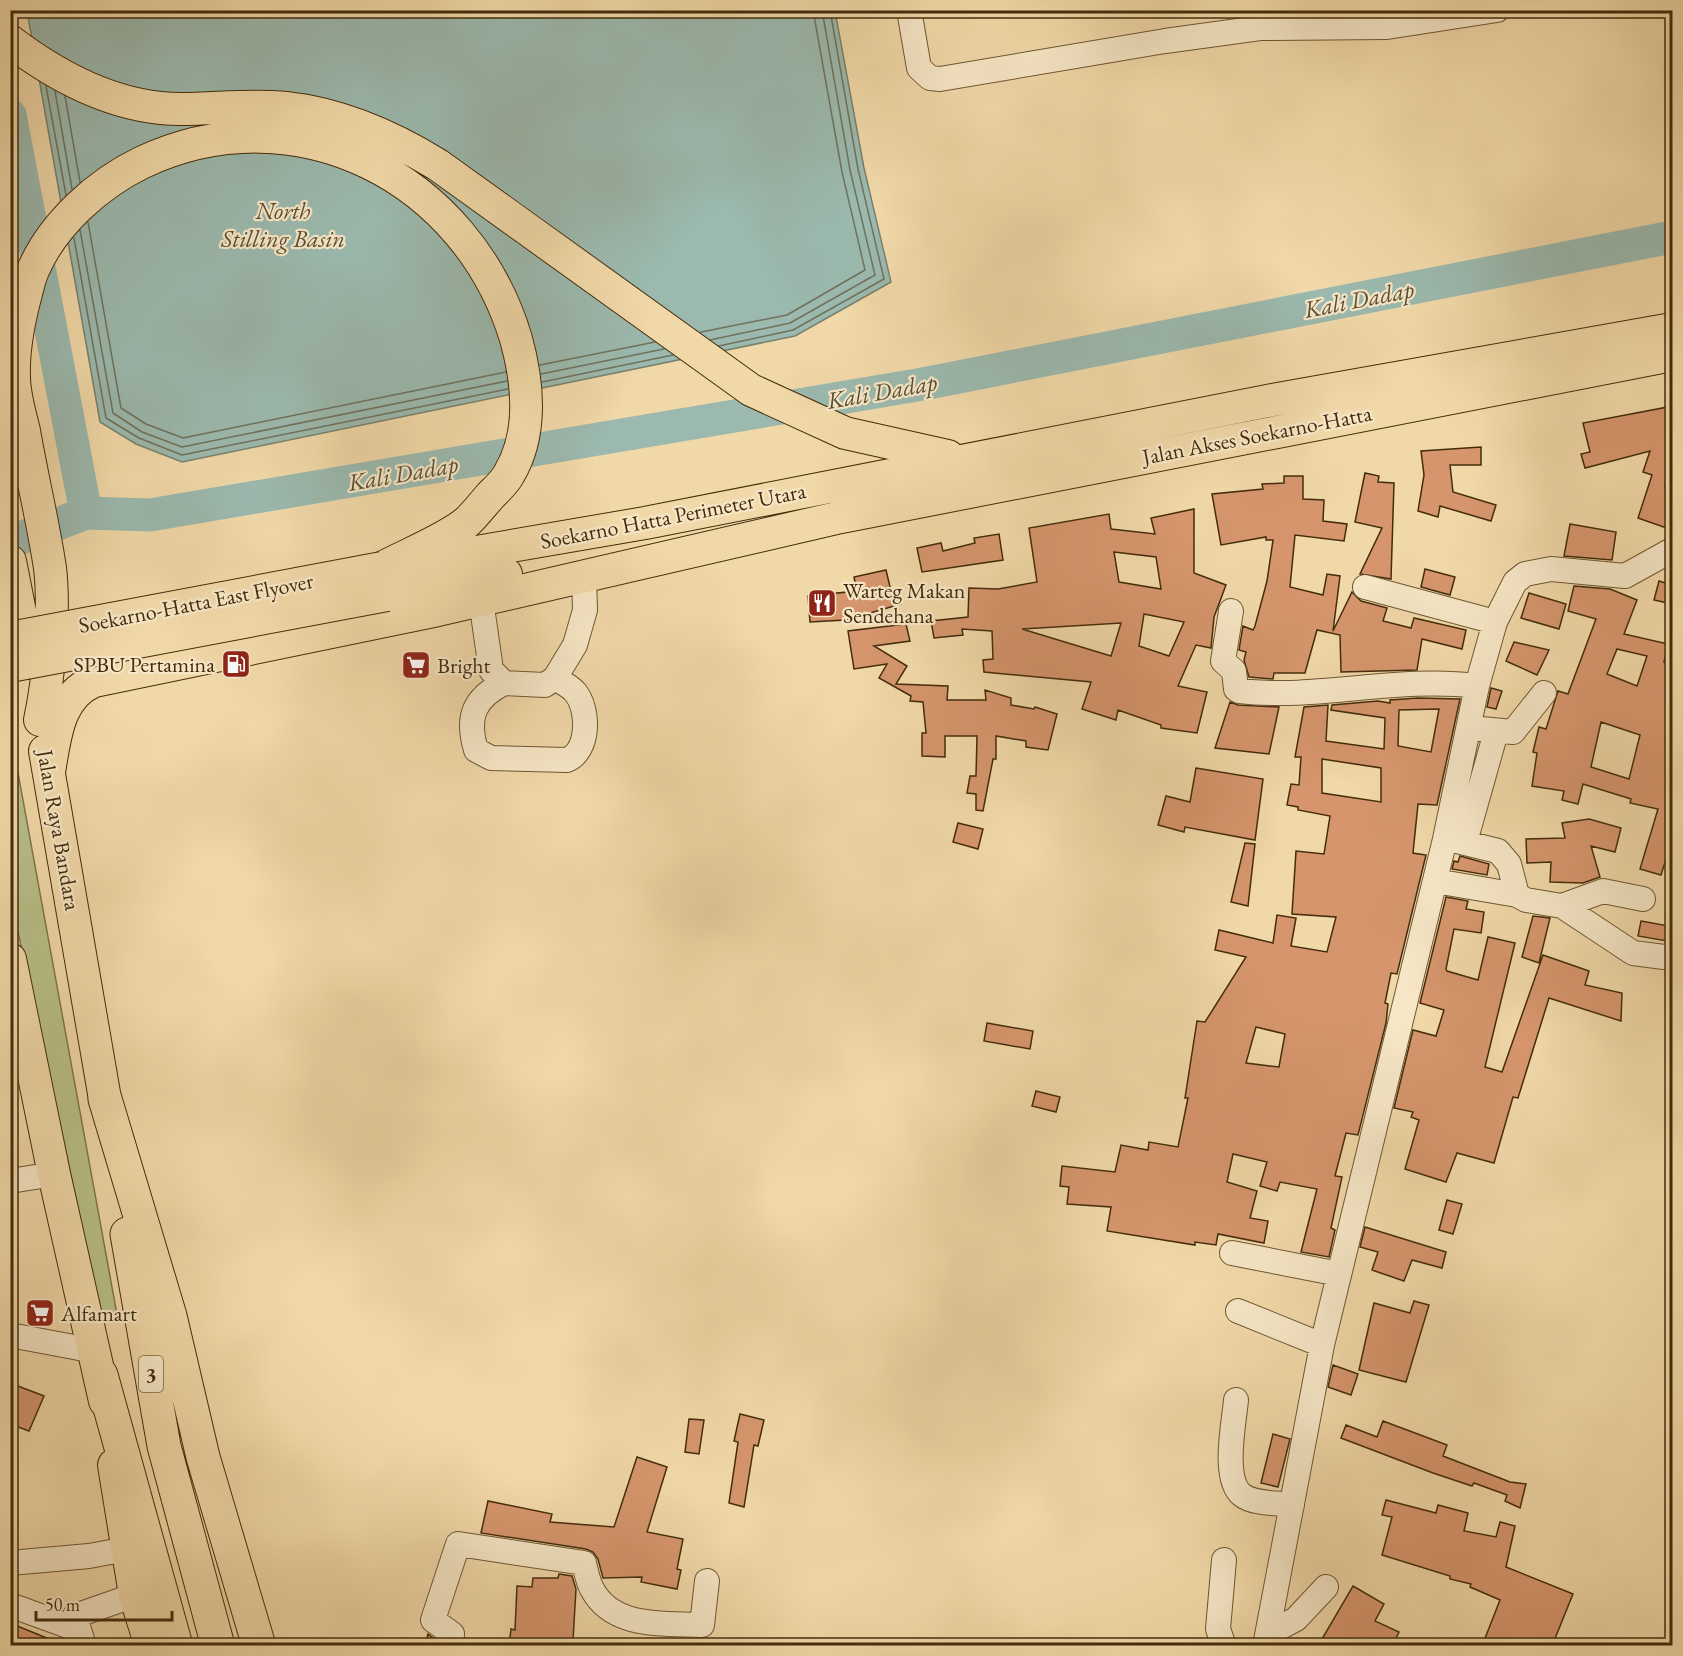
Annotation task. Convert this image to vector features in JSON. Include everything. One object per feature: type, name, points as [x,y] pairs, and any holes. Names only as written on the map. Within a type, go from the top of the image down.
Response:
[{"type":"highway","name":"3","points":[[105,1099],[164,1446],[218,1646]]},
{"type":"highway","points":[[105,1099],[170,1316],[203,1457],[259,1646]]},
{"type":"highway","name":"3","points":[[98,1363],[176,1646]]},
{"type":"main road","points":[[10,41],[69,80],[127,102],[178,109],[286,108],[352,123],[401,142],[438,165],[751,390],[845,434],[963,459]]},
{"type":"main road","points":[[40,720],[47,687],[50,571],[14,378],[18,325],[33,268],[64,222],[121,173],[156,156],[219,138],[291,138],[322,145],[393,174],[415,190],[437,208],[467,241],[492,279],[510,320],[522,360],[527,405],[524,434],[509,475],[466,523],[385,581]]},
{"type":"main road","name":"Jalan Akses Soekarno-Hatta","points":[[963,459],[1278,399],[1672,329]]},
{"type":"main road","name":"Jalan Akses Soekarno-Hatta","points":[[841,517],[1672,355]]},
{"type":"main road","name":"Soekarno Hatta Perimeter Utara","points":[[385,581],[645,523],[963,459]]},
{"type":"main road","points":[[49,772],[63,712],[75,693],[94,681],[481,600],[841,517]]},
{"type":"main road","points":[[385,581],[841,517]]},
{"type":"main road","name":"Jalan Raya Bandara","points":[[10,561],[40,720],[105,1099]]},
{"type":"main road","name":"Soekarno-Hatta East Flyover","points":[[10,638],[385,581]]},
{"type":"main road","name":"Soekarno-Hatta East Flyover","points":[[10,666],[385,581]]},
{"type":"main road","points":[[10,958],[54,1174],[98,1363],[135,1595],[151,1646]]},
{"type":"street","points":[[909,10],[919,68],[930,78],[940,79],[1165,41],[1260,28],[1387,27],[1497,10]]},
{"type":"street","points":[[1455,840],[1468,728],[1477,686],[1495,622],[1515,582],[1526,574],[1551,568],[1625,576],[1672,550]]},
{"type":"street","points":[[555,678],[575,692],[581,703],[583,744],[577,756],[567,760],[491,758],[476,750],[471,735],[474,707],[490,690],[504,683],[545,685],[555,678],[575,645],[585,610],[584,576]]},
{"type":"street","points":[[1365,587],[1495,622]]},
{"type":"street","points":[[481,600],[491,670],[504,683]]},
{"type":"street","points":[[1231,611],[1223,661],[1234,670],[1236,689],[1239,691],[1292,695],[1435,682],[1477,686]]},
{"type":"street","points":[[1468,728],[1507,733],[1517,729],[1544,693]]},
{"type":"street","points":[[1267,1640],[1322,1345],[1435,881],[1455,840],[1496,732]]},
{"type":"street","points":[[1455,840],[1498,851],[1505,856],[1517,895]]},
{"type":"street","points":[[1435,881],[1517,895],[1526,900],[1562,906],[1633,953],[1672,958]]},
{"type":"street","points":[[1562,906],[1603,891],[1643,899]]},
{"type":"street","points":[[10,1181],[54,1174]]},
{"type":"street","points":[[1232,1253],[1339,1274]]},
{"type":"street","points":[[1238,1311],[1322,1345]]},
{"type":"street","points":[[10,1335],[98,1363]]},
{"type":"street","points":[[1236,1400],[1231,1460],[1233,1485],[1243,1496],[1292,1505]]},
{"type":"street","points":[[451,1646],[452,1634],[433,1620],[458,1544],[584,1563],[592,1590],[604,1604],[629,1621],[702,1625],[707,1581]]},
{"type":"street","points":[[10,1563],[89,1556],[126,1549]]},
{"type":"street","points":[[1224,1560],[1218,1629],[1224,1646]]},
{"type":"street","points":[[1267,1640],[1296,1619],[1326,1587]]},
{"type":"street","points":[[10,1605],[77,1622],[135,1595]]},
{"type":"green space","points":[[10,729],[118,1320],[103,1323],[11,900]]},
{"type":"water","name":"North Stilling Basin","points":[[27,11],[835,11],[864,168],[891,282],[795,336],[182,462],[136,444],[100,422]]},
{"type":"building","points":[[1668,407],[1672,464],[1665,486],[1672,489],[1672,530],[1638,518],[1652,475],[1643,472],[1650,451],[1585,468],[1581,454],[1590,452],[1583,423]]},
{"type":"building","points":[[1481,447],[1481,465],[1450,465],[1453,492],[1496,505],[1491,521],[1440,506],[1438,517],[1418,511],[1424,475],[1421,451]]},
{"type":"building","points":[[1365,473],[1379,476],[1378,482],[1394,483],[1391,579],[1360,574],[1382,528],[1355,522]]},
{"type":"building","points":[[1284,476],[1303,476],[1303,499],[1324,500],[1323,521],[1347,524],[1344,541],[1295,535],[1290,587],[1323,595],[1327,574],[1340,576],[1333,631],[1352,592],[1361,601],[1387,608],[1383,621],[1411,628],[1414,618],[1466,630],[1462,649],[1422,639],[1417,670],[1341,672],[1340,635],[1317,630],[1305,673],[1274,673],[1273,679],[1249,677],[1244,660],[1246,652],[1239,650],[1243,626],[1253,630],[1255,626],[1267,581],[1273,540],[1266,540],[1266,537],[1221,545],[1212,494],[1263,489],[1262,484],[1284,483]]},
{"type":"building","points":[[1194,509],[1194,573],[1226,585],[1214,617],[1211,648],[1196,645],[1178,686],[1207,692],[1197,733],[1161,728],[1161,725],[1118,710],[1116,720],[1082,709],[1091,682],[984,672],[983,660],[993,659],[992,631],[962,629],[963,635],[934,638],[931,621],[968,617],[969,588],[998,589],[1037,582],[1029,528],[1109,514],[1111,529],[1155,534],[1151,518]],"holes":[[[1114,552],[1156,557],[1161,589],[1119,582]],[[1144,614],[1184,622],[1169,656],[1139,646]],[[1121,623],[1111,656],[1022,629]]]},
{"type":"building","points":[[1570,524],[1616,532],[1612,560],[1564,556]]},
{"type":"building","points":[[999,534],[1003,560],[922,572],[917,548],[941,543],[943,551],[975,543],[974,538]]},
{"type":"building","points":[[1425,569],[1455,577],[1450,595],[1421,587]]},
{"type":"building","points":[[886,570],[891,591],[897,589],[901,604],[846,620],[810,622],[808,596],[857,591],[854,577]]},
{"type":"building","points":[[1659,581],[1672,585],[1672,604],[1654,600]]},
{"type":"building","points":[[1574,586],[1610,589],[1637,600],[1624,634],[1668,644],[1664,662],[1672,663],[1672,840],[1661,875],[1640,869],[1658,809],[1630,803],[1631,799],[1583,784],[1578,804],[1562,800],[1564,791],[1532,786],[1537,753],[1533,752],[1539,727],[1546,729],[1558,691],[1568,694],[1596,619],[1568,611]],"holes":[[[1617,649],[1647,656],[1637,686],[1607,674]],[[1601,722],[1640,735],[1629,779],[1591,767]]]},
{"type":"building","points":[[1529,593],[1566,604],[1559,629],[1521,618]]},
{"type":"building","points":[[906,624],[910,641],[874,646],[907,666],[896,684],[948,686],[947,700],[986,700],[985,690],[1011,698],[1011,705],[1034,709],[1035,707],[1057,714],[1048,750],[1026,747],[1026,741],[996,736],[996,759],[993,759],[983,811],[976,810],[976,794],[967,793],[970,776],[976,776],[977,736],[945,736],[945,757],[922,756],[922,733],[926,733],[923,702],[910,701],[911,696],[879,678],[887,664],[854,669],[848,631]]},
{"type":"building","points":[[1514,642],[1549,650],[1537,675],[1506,661]]},
{"type":"building","points":[[1491,688],[1502,691],[1496,709],[1487,707]]},
{"type":"building","points":[[1460,699],[1437,805],[1418,804],[1413,853],[1426,855],[1397,974],[1391,973],[1385,1003],[1388,1004],[1386,1023],[1358,1135],[1346,1133],[1335,1176],[1342,1177],[1331,1228],[1335,1230],[1329,1257],[1301,1252],[1317,1189],[1280,1182],[1277,1191],[1260,1186],[1267,1162],[1233,1154],[1227,1182],[1257,1191],[1250,1218],[1268,1221],[1264,1243],[1218,1234],[1216,1245],[1195,1242],[1195,1245],[1107,1231],[1111,1207],[1067,1204],[1069,1187],[1060,1186],[1062,1166],[1115,1172],[1121,1145],[1148,1150],[1149,1142],[1178,1147],[1188,1098],[1185,1098],[1197,1021],[1205,1022],[1246,957],[1215,950],[1219,930],[1273,943],[1277,915],[1296,918],[1291,946],[1327,952],[1336,917],[1292,914],[1296,851],[1324,854],[1330,816],[1298,810],[1298,807],[1287,805],[1291,784],[1299,785],[1301,757],[1295,757],[1304,707],[1328,705],[1326,741],[1384,749],[1385,718],[1331,710],[1332,705],[1378,701],[1390,703],[1390,700]],"holes":[[[1439,709],[1431,752],[1398,746],[1399,710]],[[1322,759],[1381,768],[1381,802],[1322,793]],[[1256,1027],[1285,1034],[1279,1067],[1246,1063]]]},
{"type":"building","points":[[1230,702],[1238,705],[1279,707],[1269,754],[1215,748]]},
{"type":"building","points":[[1196,768],[1263,779],[1255,840],[1185,827],[1184,832],[1158,825],[1166,796],[1190,802]]},
{"type":"building","points":[[1589,819],[1621,828],[1615,852],[1591,846],[1600,877],[1583,883],[1550,882],[1551,862],[1527,863],[1526,839],[1565,838],[1562,823]]},
{"type":"building","points":[[958,823],[983,829],[978,849],[953,842]]},
{"type":"building","points":[[1245,843],[1255,844],[1248,906],[1231,902]]},
{"type":"building","points":[[1460,856],[1489,864],[1487,875],[1452,869],[1454,861],[1458,862]]},
{"type":"building","points":[[1446,897],[1468,901],[1466,909],[1484,912],[1481,933],[1454,929],[1447,971],[1478,980],[1488,937],[1515,943],[1485,1067],[1502,1072],[1543,955],[1589,971],[1585,985],[1622,993],[1621,1021],[1549,998],[1518,1098],[1513,1097],[1494,1163],[1457,1153],[1446,1182],[1405,1169],[1419,1120],[1411,1117],[1413,1112],[1394,1108],[1413,1030],[1436,1036],[1444,1010],[1420,1003]]},
{"type":"building","points":[[1533,916],[1550,918],[1539,963],[1522,957]]},
{"type":"building","points":[[1641,921],[1669,926],[1667,941],[1638,936]]},
{"type":"building","points":[[987,1023],[1033,1031],[1030,1049],[984,1041]]},
{"type":"building","points":[[1036,1091],[1060,1097],[1056,1112],[1032,1106]]},
{"type":"building","points":[[1447,1200],[1462,1204],[1453,1234],[1439,1230]]},
{"type":"building","points":[[1365,1227],[1446,1252],[1442,1268],[1412,1260],[1404,1281],[1372,1270],[1378,1252],[1360,1247]]},
{"type":"building","points":[[1414,1301],[1429,1305],[1406,1382],[1359,1370],[1374,1303],[1410,1313]]},
{"type":"building","points":[[1333,1365],[1358,1374],[1351,1395],[1328,1387]]},
{"type":"building","points":[[10,1383],[44,1396],[29,1431],[10,1424]]},
{"type":"building","points":[[740,1414],[764,1420],[758,1446],[754,1445],[744,1507],[729,1503],[738,1442],[734,1441]]},
{"type":"building","points":[[689,1419],[704,1420],[699,1454],[685,1452]]},
{"type":"building","points":[[1383,1421],[1447,1445],[1443,1456],[1510,1482],[1526,1484],[1520,1508],[1505,1501],[1507,1495],[1474,1483],[1472,1486],[1433,1473],[1341,1438],[1346,1425],[1377,1437]]},
{"type":"building","points":[[1273,1434],[1290,1439],[1278,1487],[1261,1483]]},
{"type":"building","points":[[637,1457],[667,1467],[647,1532],[683,1539],[677,1569],[681,1570],[677,1589],[641,1582],[642,1577],[603,1578],[598,1559],[593,1552],[586,1549],[481,1533],[488,1501],[552,1514],[550,1522],[614,1527]]},
{"type":"building","points":[[1386,1500],[1436,1513],[1438,1505],[1468,1513],[1464,1531],[1496,1537],[1500,1522],[1515,1526],[1506,1567],[1573,1594],[1552,1646],[1482,1646],[1500,1600],[1470,1587],[1471,1584],[1382,1555],[1392,1517],[1382,1515]]},
{"type":"building","points":[[559,1574],[572,1576],[576,1589],[573,1640],[553,1639],[552,1646],[509,1646],[511,1629],[515,1630],[517,1586],[532,1587],[533,1578],[558,1578]]},
{"type":"building","points":[[1353,1586],[1384,1604],[1375,1621],[1399,1632],[1392,1646],[1333,1646],[1322,1639]]},
{"type":"building","points":[[10,1623],[64,1645],[64,1646],[10,1646]]},
{"type":"building","points":[[428,1634],[437,1641],[437,1646],[425,1646]]},
{"type":"waterway","name":"Kali Dadap","points":[[10,115],[86,513]]},
{"type":"waterway","name":"Kali Dadap","points":[[10,542],[86,513],[150,515],[923,384],[1672,237]]},
{"type":"place","name":"Warteg Makan Sendehana","points":[[822,603]]},
{"type":"place","name":"SPBU Pertamina","points":[[236,664]]},
{"type":"place","name":"Bright","points":[[416,665]]},
{"type":"place","name":"Alfamart","points":[[40,1313]]}]
